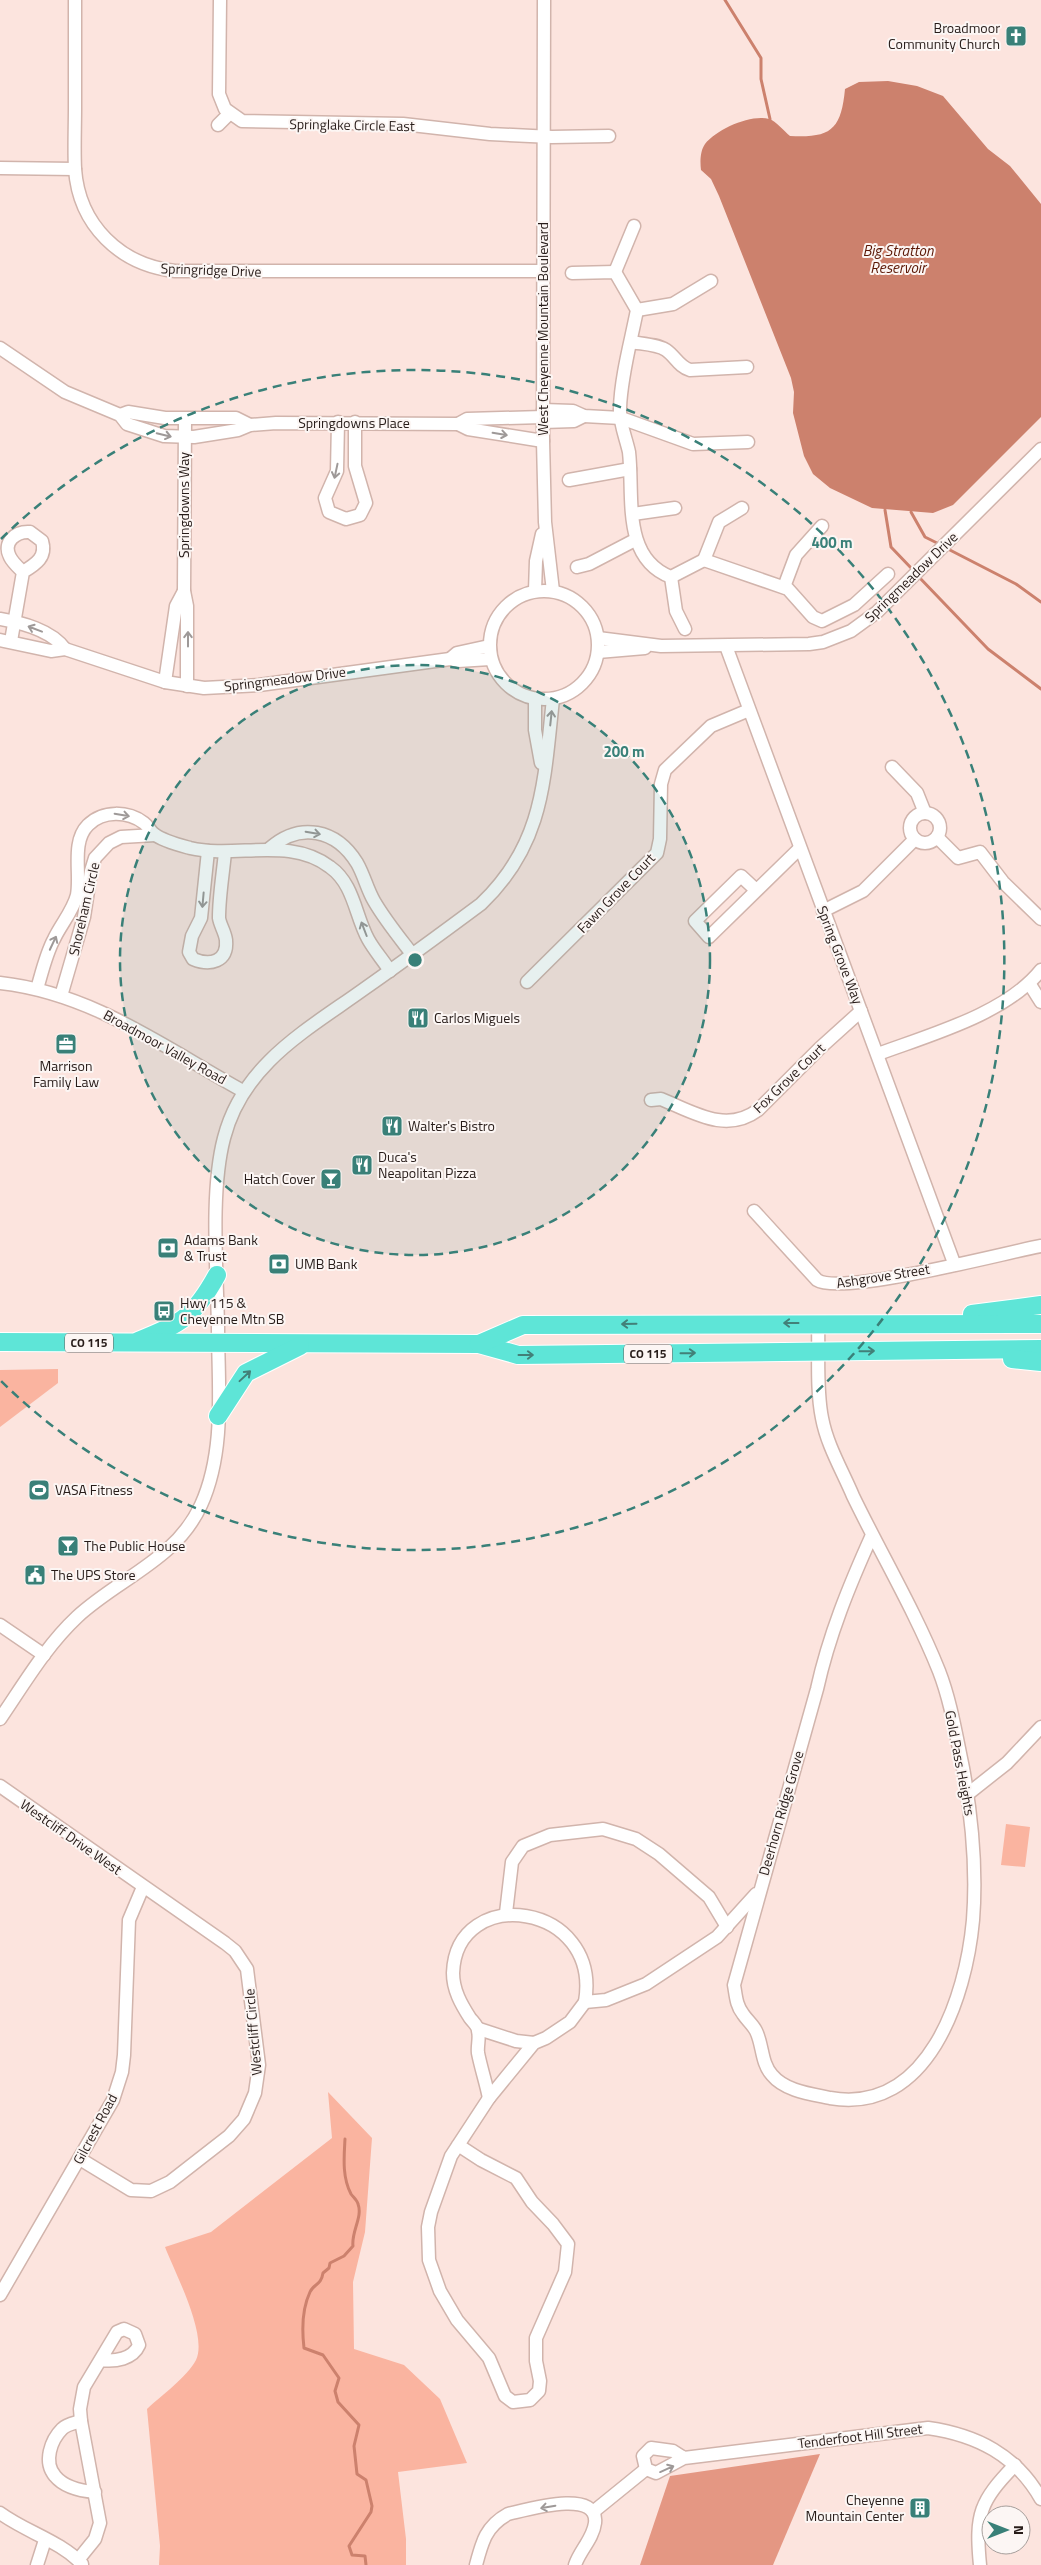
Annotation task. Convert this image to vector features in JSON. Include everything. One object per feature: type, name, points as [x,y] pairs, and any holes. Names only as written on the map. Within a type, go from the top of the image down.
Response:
[{"type":"highway","points":[[133,1343],[185,1320],[204,1299],[217,1275]]},
{"type":"highway","points":[[840,1323],[985,1313],[1041,1306]]},
{"type":"highway","name":"CO 115","points":[[478,1344],[522,1325],[1041,1324]]},
{"type":"highway","name":"CO 115","points":[[0,1342],[478,1344],[518,1355],[1041,1349]]},
{"type":"highway","points":[[218,1416],[237,1384],[246,1373],[304,1344]]},
{"type":"highway","points":[[915,1351],[1041,1362]]},
{"type":"street","name":"Springridge Drive","points":[[75,0],[75,169],[85,210],[105,240],[138,262],[162,270],[543,272]]},
{"type":"street","points":[[218,125],[229,114],[221,102],[219,94],[220,0]]},
{"type":"street","name":"West Cheyenne Mountain Boulevard","points":[[544,0],[543,441],[545,522],[553,591]]},
{"type":"street","name":"Springlake Circle East","points":[[229,114],[250,123],[403,124],[490,134],[544,136]]},
{"type":"street","points":[[544,136],[609,136]]},
{"type":"street","points":[[0,168],[75,169]]},
{"type":"street","points":[[615,272],[634,226]]},
{"type":"street","points":[[572,273],[615,272]]},
{"type":"street","points":[[615,272],[637,310],[620,408],[630,469],[635,540],[643,555],[664,574],[671,577]]},
{"type":"street","points":[[637,310],[673,304],[711,281]]},
{"type":"street","points":[[631,342],[661,348],[672,355],[682,367],[690,370],[746,367]]},
{"type":"street","name":"Springdowns Place","points":[[0,348],[65,392],[120,416],[127,424],[164,436],[184,437],[238,430],[250,425],[355,422],[458,424],[468,429],[543,441]]},
{"type":"street","name":"Springdowns Place","points":[[120,416],[128,412],[185,419],[236,418],[250,425]]},
{"type":"street","name":"Springdowns Place","points":[[458,424],[467,419],[543,416],[574,421],[584,416],[621,418],[693,444],[748,442]]},
{"type":"street","name":"Springdowns Way","points":[[185,419],[184,591],[187,606],[187,686]]},
{"type":"street","points":[[338,422],[337,471],[326,498],[329,512],[346,519],[360,515],[366,503],[356,471],[355,422]]},
{"type":"street","name":"Springmeadow Drive","points":[[598,652],[661,646],[793,645],[823,642],[863,624],[891,599],[1041,449]]},
{"type":"street","points":[[569,480],[630,469]]},
{"type":"street","points":[[633,514],[675,508]]},
{"type":"street","points":[[671,577],[704,560],[719,522],[742,508]]},
{"type":"street","name":"West Cheyenne Mountain Boulevard","points":[[536,591],[536,561],[545,522]]},
{"type":"street","points":[[784,587],[796,555],[822,526]]},
{"type":"street","points":[[577,567],[589,564],[635,540]]},
{"type":"street","points":[[704,560],[784,587],[794,594],[813,617],[822,620],[854,605],[888,574]]},
{"type":"street","points":[[6,641],[14,621],[23,572]]},
{"type":"street","points":[[671,577],[676,611],[685,630]]},
{"type":"street","name":"Springdowns Way","points":[[165,682],[176,606],[184,591]]},
{"type":"street","points":[[536,591],[553,591],[572,598],[586,610],[592,620],[598,638],[598,652],[595,663],[584,682],[571,692],[553,699],[534,699],[516,692],[506,684],[490,652],[493,628],[503,610],[517,598],[536,591]]},
{"type":"street","name":"Springmeadow Drive","points":[[0,619],[14,621],[57,638],[65,650]]},
{"type":"street","name":"Springmeadow Drive","points":[[598,638],[661,646]]},
{"type":"street","name":"Springmeadow Drive","points":[[6,641],[51,651],[65,650],[165,682],[187,686],[220,688],[259,685],[450,659],[457,653],[490,652]]},
{"type":"street","name":"Spring Grove Way","points":[[726,646],[954,1263]]},
{"type":"street","points":[[534,699],[535,730],[543,772]]},
{"type":"street","points":[[0,1719],[44,1655],[77,1617],[99,1599],[146,1569],[182,1535],[201,1504],[214,1459],[218,1416],[217,1187],[219,1159],[230,1117],[243,1091],[275,1054],[481,904],[508,875],[519,859],[534,825],[543,783],[553,699]]},
{"type":"street","name":"Fawn Grove Court","points":[[528,982],[657,853],[660,839],[661,784],[666,770],[711,726],[749,710]]},
{"type":"street","points":[[892,767],[918,793],[925,813],[938,820],[940,826],[937,837],[928,842],[915,839],[910,830],[911,823],[916,816],[925,813]]},
{"type":"street","name":"Shoreham Circle","points":[[61,996],[84,917],[80,844],[88,825],[105,815],[125,814],[144,823],[154,835]]},
{"type":"street","name":"Shoreham Circle","points":[[270,848],[281,838],[305,831],[326,836],[344,847],[358,865],[366,887],[382,915],[412,954]]},
{"type":"street","name":"Shoreham Circle","points":[[38,989],[46,957],[95,858],[109,843],[121,837],[154,835],[179,844],[208,851],[225,852],[270,848],[306,854],[322,861],[342,880],[351,896],[368,939],[390,971]]},
{"type":"street","points":[[937,837],[958,858],[980,852],[1003,882],[1041,919]]},
{"type":"street","points":[[823,911],[863,891],[915,839]]},
{"type":"street","points":[[756,890],[741,876],[695,922],[709,937],[800,848]]},
{"type":"street","points":[[208,851],[201,918],[192,936],[189,952],[193,958],[209,963],[217,962],[223,957],[225,950],[226,941],[219,920],[225,852]]},
{"type":"street","points":[[351,896],[366,887]]},
{"type":"street","points":[[878,1054],[970,1018],[1029,983],[1041,970]]},
{"type":"street","name":"Broadmoor Valley Road","points":[[0,983],[38,989],[99,1010],[139,1030],[243,1091]]},
{"type":"street","points":[[1029,983],[1041,1002]]},
{"type":"street","name":"Fox Grove Court","points":[[651,1100],[661,1099],[718,1121],[733,1122],[746,1118],[758,1110],[820,1048],[861,1011]]},
{"type":"street","name":"Ashgrove Street","points":[[754,1211],[817,1280],[826,1284],[847,1284],[898,1276],[1041,1246]]},
{"type":"street","name":"Gold Pass Heights","points":[[759,1890],[734,1985],[736,2002],[756,2031],[767,2068],[781,2084],[823,2097],[842,2100],[860,2099],[881,2094],[905,2078],[926,2059],[943,2034],[956,2000],[973,1920],[974,1859],[968,1793],[957,1737],[939,1671],[872,1535],[826,1434],[820,1408],[818,1323]]},
{"type":"street","name":"Deerhorn Ridge Grove","points":[[585,2002],[606,2000],[646,1984],[727,1928],[759,1890],[817,1689],[825,1654],[844,1599],[872,1535]]},
{"type":"street","points":[[0,1625],[44,1655]]},
{"type":"street","points":[[968,1793],[1006,1763],[1041,1727]]},
{"type":"street","name":"Westcliff Drive West","points":[[0,1786],[143,1887]]},
{"type":"street","points":[[506,1913],[512,1862],[523,1846],[550,1835],[603,1829],[636,1839],[659,1854],[709,1897],[727,1928]]},
{"type":"street","name":"Gilcrest Road","points":[[0,2295],[105,2116],[122,2072],[129,1920],[143,1887]]},
{"type":"street","name":"Westcliff Circle","points":[[80,2159],[131,2190],[141,2192],[161,2188],[236,2129],[251,2107],[255,2093],[259,2065],[249,1980],[242,1960],[225,1943],[143,1887]]},
{"type":"street","points":[[458,2144],[482,2160],[516,2178],[532,2202],[553,2224],[568,2244],[565,2272],[558,2292],[536,2338],[536,2360],[540,2381],[539,2391],[534,2398],[524,2402],[513,2402],[505,2396],[488,2358],[446,2303],[429,2260],[428,2227],[433,2203],[443,2173],[458,2144],[488,2098],[534,2043],[551,2035],[570,2022],[585,2002],[587,1976],[584,1962],[569,1938],[548,1922],[519,1914],[506,1913],[476,1927],[460,1945],[455,1958],[453,1972],[457,1993],[478,2029],[478,2051],[488,2098]]},
{"type":"street","points":[[478,2029],[516,2041],[534,2043]]},
{"type":"street","points":[[0,2513],[80,2562],[90,2547],[98,2531],[98,2510],[80,2421],[84,2387],[101,2360]]},
{"type":"street","points":[[80,2421],[63,2428],[51,2448],[49,2461],[55,2476],[60,2480],[80,2491],[95,2492]]},
{"type":"street","name":"Tenderfoot Hill Street","points":[[684,2458],[673,2451],[651,2448],[643,2456],[646,2469],[651,2472],[662,2471],[684,2458],[928,2428],[950,2431],[978,2440],[1004,2455],[1027,2477],[1041,2499]]},
{"type":"street","points":[[980,2565],[978,2541],[981,2511],[989,2494],[1015,2465]]},
{"type":"street","points":[[593,2512],[646,2469]]},
{"type":"street","points":[[476,2565],[486,2531],[492,2524],[508,2514],[571,2503],[586,2506],[593,2512],[595,2525],[575,2565]]},
{"type":"street","points":[[37,2565],[45,2540]]},
{"type":"shaded area","points":[[58,1369],[58,1383],[0,1427],[0,1370]]},
{"type":"shaded area","points":[[1006,1824],[1030,1827],[1025,1867],[1001,1865]]},
{"type":"shaded area","points":[[328,2092],[372,2138],[365,2232],[353,2282],[354,2349],[404,2365],[440,2399],[467,2463],[398,2472],[406,2539],[406,2565],[159,2565],[160,2546],[147,2409],[187,2373],[196,2360],[199,2349],[198,2335],[189,2304],[165,2247],[211,2232],[332,2138]]},
{"type":"shaded area","points":[[820,2454],[773,2565],[640,2565],[670,2476]]},
{"type":"water","name":"Big Stratton Reservoir","points":[[888,81],[917,86],[943,96],[988,149],[1010,166],[1041,204],[1041,417],[953,505],[933,513],[872,508],[830,488],[813,474],[804,456],[793,413],[794,392],[791,378],[719,196],[711,179],[701,170],[703,147],[710,138],[726,128],[744,121],[762,118],[774,122],[790,136],[824,133],[837,122],[845,89],[859,82]]},
{"type":"waterway","points":[[725,0],[761,58],[761,79],[770,119]]},
{"type":"waterway","points":[[885,510],[891,547],[913,570]]},
{"type":"waterway","points":[[911,512],[925,537],[941,545]]},
{"type":"waterway","points":[[946,548],[1016,584],[1041,602]]},
{"type":"waterway","points":[[917,575],[988,649],[1041,689]]},
{"type":"waterway","points":[[345,2139],[344,2167],[346,2181],[359,2209],[353,2246],[344,2256],[330,2263],[329,2268],[323,2273],[321,2280],[310,2292],[304,2313],[303,2334],[304,2348],[323,2355],[339,2378],[335,2391],[338,2402],[359,2425],[354,2446],[357,2474],[366,2480],[372,2506],[371,2512],[349,2546],[352,2555],[365,2556],[366,2565]]},
{"type":"place","name":"Broadmoor Community Church","points":[[1016,36]]},
{"type":"place","name":"Carlos Miguels","points":[[418,1018]]},
{"type":"place","name":"Marrison Family Law","points":[[66,1044]]},
{"type":"place","name":"Walter's Bistro","points":[[392,1126]]},
{"type":"place","name":"Duca's Neapolitan Pizza","points":[[362,1165]]},
{"type":"place","name":"Hatch Cover","points":[[331,1179]]},
{"type":"place","name":"Adams Bank & Trust","points":[[168,1248]]},
{"type":"place","name":"UMB Bank","points":[[279,1264]]},
{"type":"place","name":"Hwy 115 & Cheyenne Mtn SB","points":[[164,1311]]},
{"type":"place","name":"VASA Fitness","points":[[39,1490]]},
{"type":"place","name":"The Public House","points":[[68,1546]]},
{"type":"place","name":"The UPS Store","points":[[35,1575]]},
{"type":"place","name":"Cheyenne Mountain Center","points":[[920,2508]]}]
